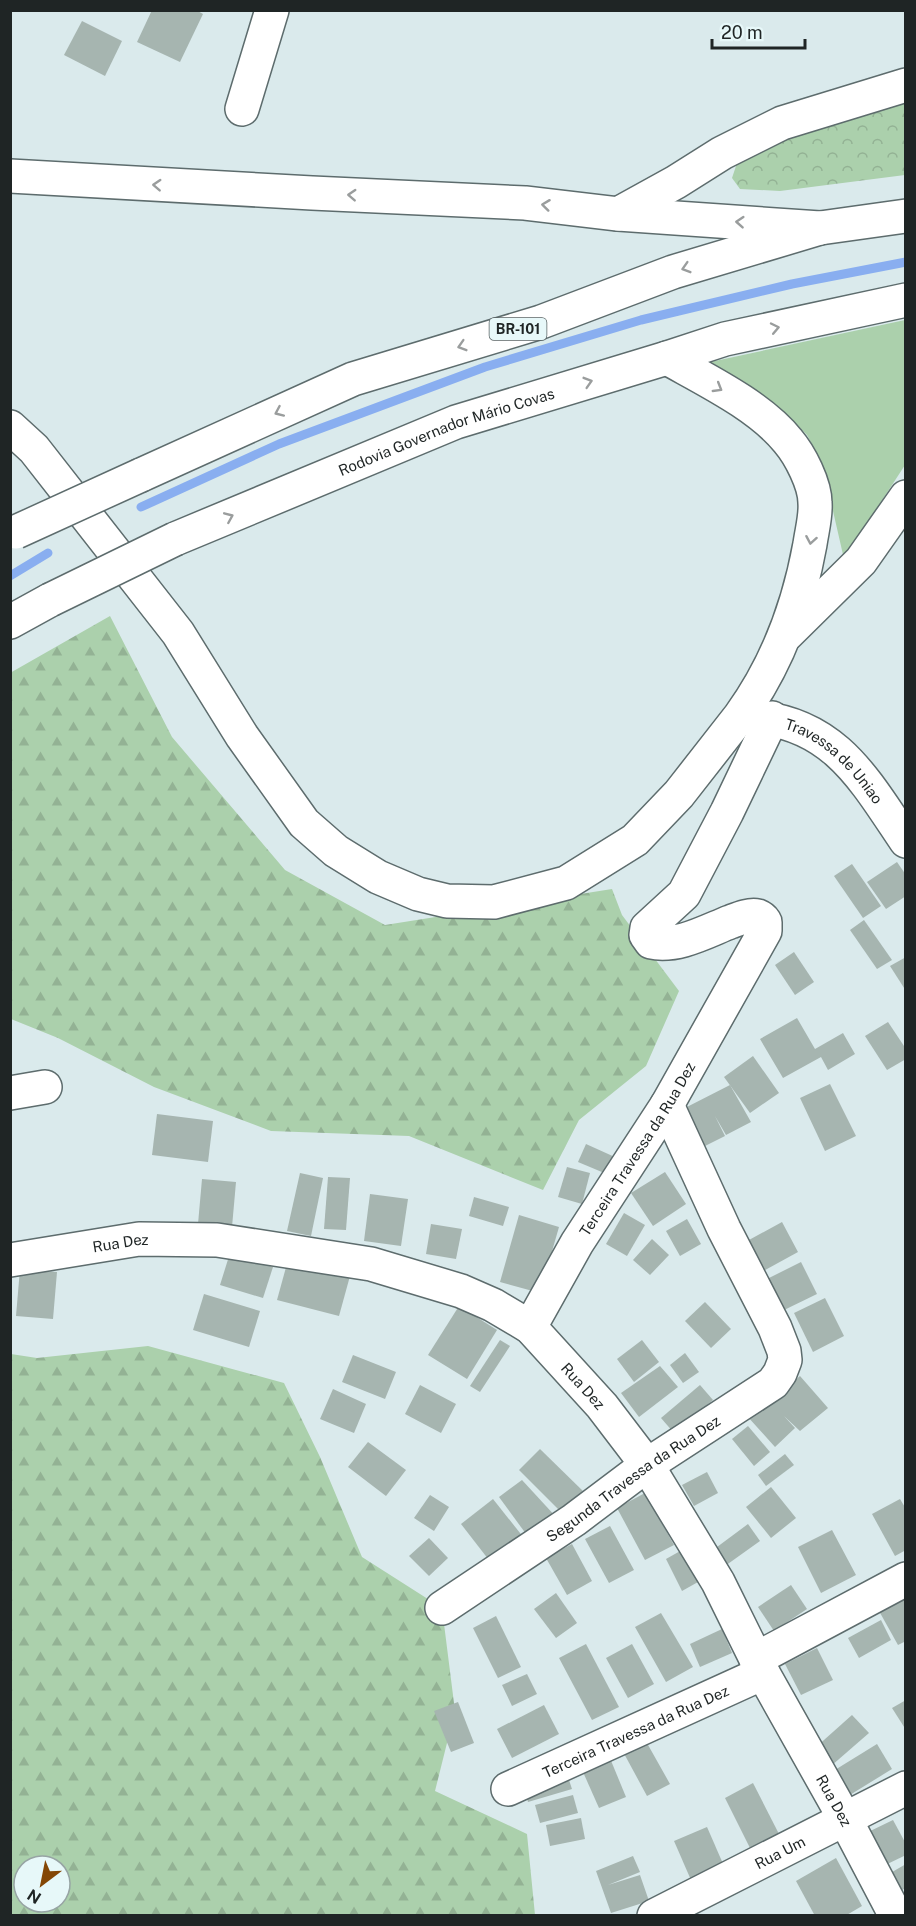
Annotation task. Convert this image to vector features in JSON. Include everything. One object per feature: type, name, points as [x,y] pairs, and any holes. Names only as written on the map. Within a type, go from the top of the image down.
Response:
[{"type":"main road","points":[[242,110],[272,10]]},
{"type":"main road","points":[[618,214],[722,153],[782,123],[906,85]]},
{"type":"main road","points":[[13,179],[525,202],[618,214],[820,228]]},
{"type":"main road","name":"BR-101","points":[[13,533],[353,379],[541,322],[673,272],[820,228],[906,216]]},
{"type":"main road","name":"Rodovia Governador Mário Covas","points":[[10,622],[175,539],[456,422],[725,339],[906,300]]},
{"type":"main road","points":[[10,427],[34,450],[178,633],[242,736],[304,823],[336,851],[378,877],[418,894],[447,901],[494,902],[566,883],[635,840],[679,794],[750,703],[786,635],[805,570],[811,537],[815,503],[813,486],[788,441],[762,416],[667,358]]},
{"type":"main road","points":[[861,561],[906,497]]},
{"type":"main road","points":[[786,635],[861,561],[906,524]]},
{"type":"main road","name":"Travessa de Uniao","points":[[740,716],[772,718],[813,733],[834,747],[871,789],[906,841]]},
{"type":"main road","name":"Terceira Travessa da Rua Dez","points":[[530,1327],[577,1242],[667,1105],[765,931],[765,922],[757,916],[743,917],[689,938],[669,943],[651,942],[645,932],[652,922],[684,894],[772,718]]},
{"type":"main road","points":[[10,1093],[45,1087]]},
{"type":"main road","name":"Segunda Travessa da Rua Dez","points":[[442,1608],[574,1520],[647,1465],[773,1383],[780,1373],[785,1360],[784,1351],[775,1328],[724,1229],[667,1105]]},
{"type":"main road","name":"Rua Dez","points":[[10,1260],[139,1239],[218,1240],[371,1264],[461,1291],[493,1305],[530,1327],[602,1406],[647,1465],[718,1582],[759,1666],[845,1819],[896,1916]]},
{"type":"main road","name":"Terceira Travessa da Rua Dez","points":[[508,1789],[759,1666],[906,1579]]},
{"type":"main road","name":"Rua Um","points":[[654,1916],[906,1788]]},
{"type":"green space","points":[[905,100],[905,175],[780,191],[740,189],[732,178],[737,163],[786,137]]},
{"type":"green space","points":[[905,320],[905,465],[844,559],[822,463],[807,435],[787,415],[701,364]]},
{"type":"green space","points":[[110,616],[172,737],[285,870],[385,925],[612,889],[622,915],[679,991],[646,1066],[579,1120],[543,1190],[409,1136],[271,1131],[154,1087],[58,1038],[11,1019],[10,673]]},
{"type":"green space","points":[[148,1346],[284,1383],[320,1457],[362,1557],[442,1608],[455,1711],[435,1791],[527,1834],[535,1915],[11,1916],[11,1354],[37,1358]]},
{"type":"building","points":[[152,10],[196,10],[203,14],[180,62],[137,42]]},
{"type":"building","points":[[82,21],[122,41],[105,76],[64,55]]},
{"type":"building","points":[[897,862],[906,875],[906,896],[886,909],[867,882]]},
{"type":"building","points":[[852,864],[881,906],[863,918],[834,876]]},
{"type":"building","points":[[864,920],[892,960],[877,969],[850,930]]},
{"type":"building","points":[[794,952],[814,982],[795,995],[775,965]]},
{"type":"building","points":[[906,957],[906,991],[890,966]]},
{"type":"building","points":[[797,1018],[815,1049],[843,1033],[855,1054],[828,1070],[821,1057],[783,1078],[760,1039]]},
{"type":"building","points":[[888,1022],[906,1049],[906,1059],[887,1070],[865,1036]]},
{"type":"building","points":[[753,1056],[779,1093],[750,1113],[724,1077]]},
{"type":"building","points":[[830,1084],[856,1136],[825,1151],[800,1098]]},
{"type":"building","points":[[730,1085],[751,1122],[726,1135],[715,1116],[725,1136],[701,1148],[681,1110]]},
{"type":"building","points":[[157,1114],[213,1121],[208,1162],[152,1155]]},
{"type":"building","points":[[586,1144],[617,1158],[609,1175],[578,1162]]},
{"type":"building","points":[[567,1167],[590,1173],[582,1204],[558,1197]]},
{"type":"building","points":[[665,1172],[686,1204],[653,1226],[631,1193]]},
{"type":"building","points":[[300,1173],[323,1178],[311,1236],[287,1231]]},
{"type":"building","points":[[328,1177],[350,1178],[346,1230],[324,1229]]},
{"type":"building","points":[[202,1179],[236,1182],[232,1227],[198,1224]]},
{"type":"building","points":[[370,1194],[408,1199],[401,1246],[364,1241]]},
{"type":"building","points":[[474,1197],[509,1207],[503,1226],[469,1216]]},
{"type":"building","points":[[624,1213],[645,1225],[627,1256],[606,1244]]},
{"type":"building","points":[[519,1215],[559,1227],[540,1293],[500,1282]]},
{"type":"building","points":[[687,1219],[701,1244],[680,1256],[666,1231]]},
{"type":"building","points":[[782,1222],[798,1252],[754,1276],[738,1246]]},
{"type":"building","points":[[431,1224],[462,1229],[456,1259],[426,1254]]},
{"type":"building","points":[[652,1239],[669,1255],[650,1275],[633,1260]]},
{"type":"building","points":[[230,1253],[273,1267],[263,1298],[220,1285]]},
{"type":"building","points":[[288,1260],[350,1276],[339,1316],[277,1300]]},
{"type":"building","points":[[801,1262],[817,1294],[780,1312],[765,1280]]},
{"type":"building","points":[[20,1269],[57,1272],[53,1319],[16,1316]]},
{"type":"building","points":[[204,1294],[260,1311],[249,1347],[193,1330]]},
{"type":"building","points":[[825,1298],[844,1336],[813,1352],[794,1313]]},
{"type":"building","points":[[705,1302],[731,1329],[711,1348],[685,1321]]},
{"type":"building","points":[[459,1306],[497,1330],[467,1379],[428,1355]]},
{"type":"building","points":[[500,1340],[510,1346],[480,1392],[470,1386]]},
{"type":"building","points":[[642,1340],[659,1362],[634,1382],[617,1359]]},
{"type":"building","points":[[685,1353],[699,1372],[683,1383],[670,1365]]},
{"type":"building","points":[[353,1355],[396,1372],[385,1399],[342,1382]]},
{"type":"building","points":[[660,1366],[678,1387],[639,1417],[621,1393]]},
{"type":"building","points":[[800,1376],[828,1408],[800,1431],[784,1416],[795,1428],[775,1447],[747,1416],[770,1402]]},
{"type":"building","points":[[420,1385],[456,1404],[441,1433],[405,1414]]},
{"type":"building","points":[[700,1385],[713,1400],[674,1433],[661,1418]]},
{"type":"building","points":[[333,1389],[366,1404],[354,1433],[320,1419]]},
{"type":"building","points":[[748,1426],[770,1452],[754,1466],[732,1439]]},
{"type":"building","points":[[368,1442],[406,1470],[386,1496],[348,1467]]},
{"type":"building","points":[[540,1449],[586,1494],[565,1516],[519,1470]]},
{"type":"building","points":[[785,1454],[794,1465],[766,1486],[758,1475]]},
{"type":"building","points":[[707,1472],[718,1493],[694,1506],[682,1485]]},
{"type":"building","points":[[522,1480],[557,1518],[529,1538],[499,1497]]},
{"type":"building","points":[[771,1487],[796,1518],[771,1538],[746,1507]]},
{"type":"building","points":[[645,1493],[674,1545],[645,1560],[617,1508]]},
{"type":"building","points":[[430,1495],[449,1507],[434,1531],[414,1518]]},
{"type":"building","points":[[493,1499],[524,1538],[492,1564],[461,1524]]},
{"type":"building","points":[[900,1499],[906,1509],[906,1550],[895,1556],[872,1514]]},
{"type":"building","points":[[748,1524],[760,1541],[725,1566],[713,1550]]},
{"type":"building","points":[[610,1526],[634,1570],[609,1583],[585,1539]]},
{"type":"building","points":[[832,1530],[856,1575],[821,1593],[798,1547]]},
{"type":"building","points":[[429,1538],[448,1558],[429,1576],[409,1556]]},
{"type":"building","points":[[572,1544],[592,1581],[567,1595],[546,1558]]},
{"type":"building","points":[[682,1550],[698,1582],[682,1591],[666,1559]]},
{"type":"building","points":[[791,1585],[807,1609],[774,1631],[758,1607]]},
{"type":"building","points":[[556,1593],[577,1623],[556,1638],[534,1609]]},
{"type":"building","points":[[903,1598],[906,1602],[906,1641],[898,1645],[879,1611]]},
{"type":"building","points":[[661,1613],[693,1667],[666,1682],[635,1627]]},
{"type":"building","points":[[496,1616],[521,1667],[498,1678],[473,1628]]},
{"type":"building","points":[[881,1620],[891,1640],[859,1658],[848,1638]]},
{"type":"building","points":[[722,1629],[732,1653],[700,1667],[690,1644]]},
{"type":"building","points":[[586,1644],[619,1707],[592,1720],[559,1658]]},
{"type":"building","points":[[632,1644],[654,1684],[628,1698],[606,1658]]},
{"type":"building","points":[[817,1648],[833,1680],[801,1695],[785,1664]]},
{"type":"building","points":[[527,1674],[537,1694],[512,1706],[502,1685]]},
{"type":"building","points":[[906,1700],[906,1730],[892,1708]]},
{"type":"building","points":[[458,1702],[474,1743],[451,1752],[434,1711]]},
{"type":"building","points":[[544,1705],[559,1734],[512,1758],[497,1729]]},
{"type":"building","points":[[852,1715],[869,1733],[831,1766],[815,1748]]},
{"type":"building","points":[[643,1736],[670,1784],[647,1796],[621,1748]]},
{"type":"building","points":[[877,1744],[892,1769],[845,1798],[830,1773]]},
{"type":"building","points":[[607,1751],[626,1797],[599,1808],[579,1763]]},
{"type":"building","points":[[567,1774],[572,1789],[528,1802],[523,1787]]},
{"type":"building","points":[[753,1783],[779,1834],[750,1848],[725,1798]]},
{"type":"building","points":[[573,1795],[578,1813],[540,1823],[535,1805]]},
{"type":"building","points":[[581,1818],[585,1839],[550,1846],[546,1825]]},
{"type":"building","points":[[893,1820],[906,1844],[906,1855],[877,1869],[860,1836]]},
{"type":"building","points":[[707,1827],[724,1866],[691,1880],[674,1841]]},
{"type":"building","points":[[633,1856],[640,1872],[608,1885],[640,1875],[649,1901],[611,1913],[596,1871]]},
{"type":"building","points":[[836,1858],[862,1906],[845,1916],[815,1916],[796,1881]]},
{"type":"building","points":[[906,1864],[906,1888],[890,1896],[880,1879]]},
{"type":"waterway","points":[[141,507],[279,444],[485,367],[641,320],[792,284],[906,262]]},
{"type":"waterway","points":[[10,576],[48,553]]}]
